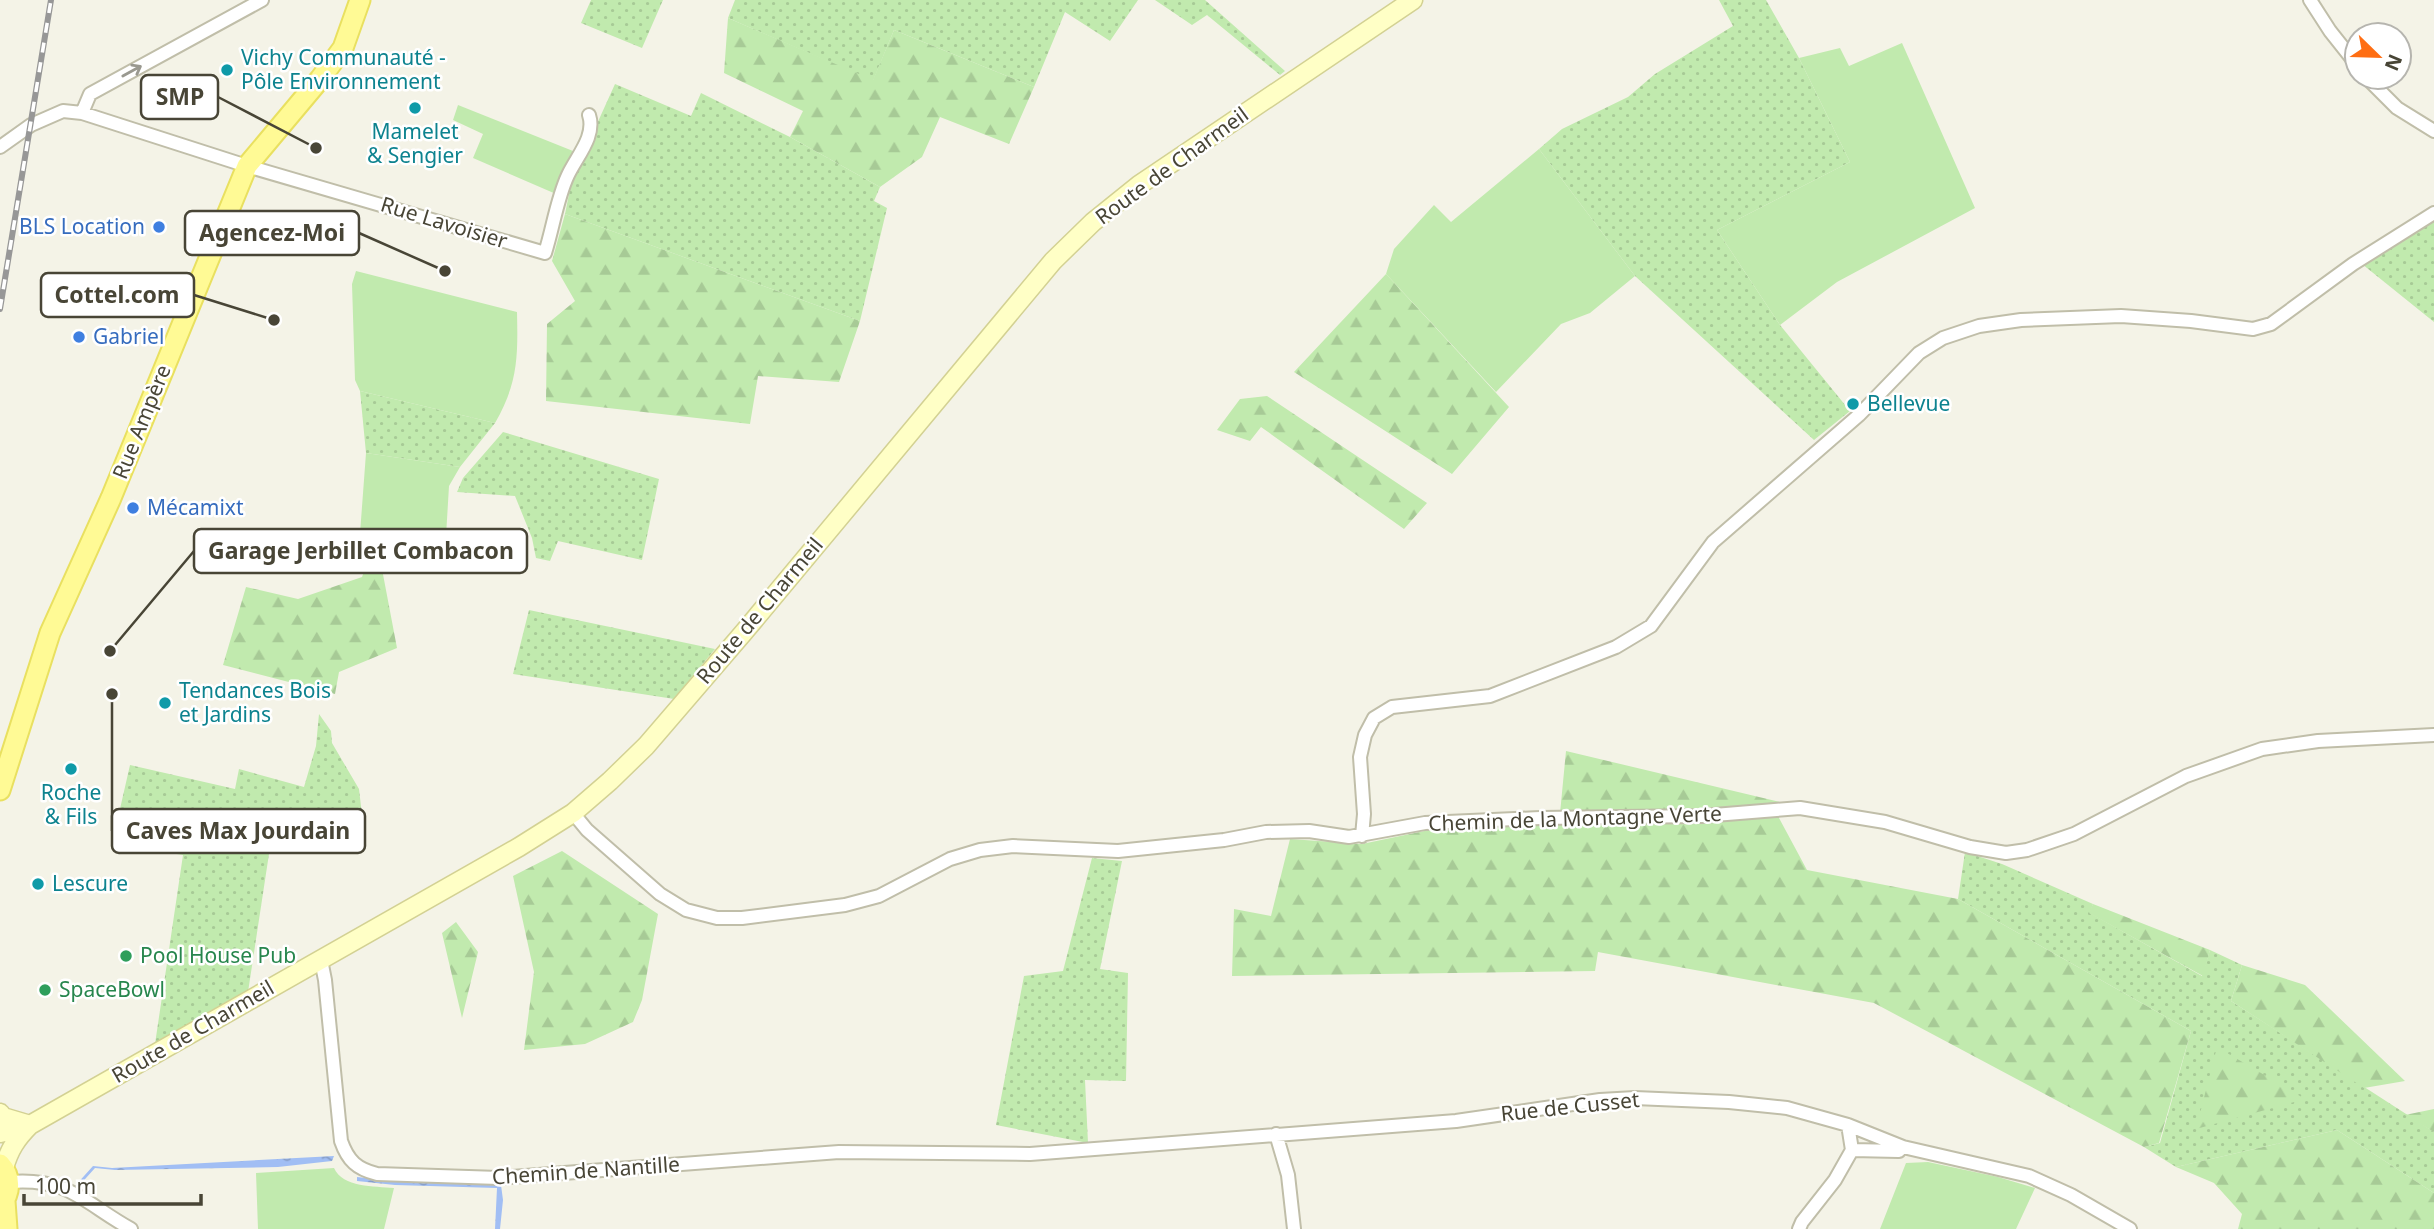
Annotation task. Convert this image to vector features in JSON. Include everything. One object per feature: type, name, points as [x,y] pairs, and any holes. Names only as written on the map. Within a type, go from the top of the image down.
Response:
[{"type":"main road","name":"Rue Ampère","points":[[0,790],[50,632],[111,498],[247,166],[343,48],[360,0]]},
{"type":"main road","name":"Route de Charmeil","points":[[0,1133],[30,1125],[519,847],[573,813],[646,746],[1053,261],[1093,222],[1139,185],[1413,0]]},
{"type":"main road","points":[[0,1113],[3,1117],[30,1125]]},
{"type":"main road","name":"Route de Charmeil","points":[[3,1177],[8,1152],[30,1125]]},
{"type":"main road","points":[[3,1177],[7,1229]]},
{"type":"street","points":[[0,147],[31,125],[63,111],[82,113],[90,94],[262,0]]},
{"type":"street","points":[[2310,0],[2343,47]]},
{"type":"street","points":[[2380,91],[2397,108],[2434,131]]},
{"type":"street","name":"Rue Lavoisier","points":[[82,113],[247,166],[258,167],[545,253],[567,178],[590,134],[592,124],[589,116]]},
{"type":"street","points":[[1362,836],[1364,814],[1360,757],[1374,718],[1392,707],[1490,696],[1616,647],[1651,626],[1713,542],[1859,415],[1919,354],[1943,338],[1979,326],[2021,320],[2121,316],[2253,329],[2271,324],[2353,264],[2434,213]]},
{"type":"street","name":"Chemin de la Montagne Verte","points":[[573,813],[587,830],[660,894],[686,910],[717,918],[742,918],[845,905],[879,896],[950,859],[980,850],[1013,846],[1118,851],[1224,840],[1266,832],[1309,831],[1349,838],[1425,823],[1702,816],[1800,808],[1885,822],[1970,847],[2006,853],[2027,850],[2074,834],[2186,776],[2262,749],[2318,741],[2434,735]]},
{"type":"street","name":"Chemin de Nantille","points":[[321,960],[341,1141],[346,1155],[365,1171],[377,1174],[499,1178],[839,1152],[1030,1154]]},
{"type":"street","name":"Rue de Cusset","points":[[1030,1154],[1456,1121],[1600,1100],[1635,1098],[1729,1101],[1787,1108],[1848,1125],[1903,1147],[2029,1177],[2071,1195],[2130,1229]]},
{"type":"street","points":[[1799,1229],[1835,1180],[1852,1150],[1848,1125]]},
{"type":"street","points":[[1276,1134],[1288,1175],[1294,1229]]},
{"type":"street","points":[[1852,1150],[1899,1151],[1903,1147]]},
{"type":"street","points":[[3,1177],[61,1186],[79,1194],[131,1229]]},
{"type":"green space","points":[[591,0],[663,0],[642,48],[581,23]]},
{"type":"green space","points":[[735,0],[1138,0],[1110,41],[1065,12],[1034,87],[894,30],[873,81],[728,18]]},
{"type":"green space","points":[[1155,0],[1205,0],[1285,71],[1280,75],[1207,15],[1192,25]]},
{"type":"green space","points":[[1719,0],[1766,0],[1799,58],[1850,162],[1717,230],[1780,325],[1850,411],[1814,440],[1635,276],[1539,149],[1562,129],[1628,97],[1655,74],[1733,26]]},
{"type":"green space","points":[[728,18],[873,80],[894,30],[1034,87],[1009,144],[940,117],[922,157],[880,187],[790,137],[803,111],[724,73]]},
{"type":"green space","points":[[1902,43],[1975,208],[1837,282],[1780,325],[1717,230],[1850,162],[1799,58],[1840,48],[1849,66]]},
{"type":"green space","points":[[615,84],[691,116],[701,93],[790,137],[880,187],[874,201],[887,208],[860,321],[565,214],[572,179]]},
{"type":"green space","points":[[458,105],[573,151],[556,194],[473,158],[483,134],[453,120]]},
{"type":"green space","points":[[1539,149],[1635,276],[1590,313],[1561,324],[1496,392],[1386,274],[1394,249],[1434,205],[1451,222]]},
{"type":"green space","points":[[565,214],[860,321],[839,382],[758,376],[750,424],[546,401],[547,324],[575,301],[552,261]]},
{"type":"green space","points":[[2434,220],[2434,322],[2362,264]]},
{"type":"green space","points":[[356,271],[517,312],[515,369],[503,409],[495,423],[360,391],[355,380],[352,284]]},
{"type":"green space","points":[[1386,274],[1509,407],[1452,474],[1294,372]]},
{"type":"green space","points":[[360,391],[495,423],[460,467],[366,453]]},
{"type":"green space","points":[[1267,396],[1427,503],[1404,529],[1261,427],[1250,441],[1217,430],[1240,399]]},
{"type":"green space","points":[[503,432],[659,479],[642,560],[558,541],[550,561],[536,558],[532,538],[515,496],[457,492],[463,478]]},
{"type":"green space","points":[[366,453],[460,467],[449,486],[445,553],[359,547]]},
{"type":"green space","points":[[359,547],[378,548],[397,648],[339,672],[335,694],[223,665],[246,587],[298,599],[362,577],[366,566]]},
{"type":"green space","points":[[529,610],[715,649],[674,699],[513,674]]},
{"type":"green space","points":[[319,714],[331,731],[332,743],[359,789],[361,844],[274,821],[248,992],[155,1044],[183,855],[112,844],[130,765],[235,789],[239,769],[304,787],[316,746]]},
{"type":"green space","points":[[1566,751],[1784,803],[1779,818],[1807,870],[1958,899],[2191,1031],[2159,1143],[2144,1147],[1874,1003],[1598,952],[1595,971],[1232,976],[1234,909],[1271,916],[1290,839],[1362,844],[1429,830],[1559,824]]},
{"type":"green space","points":[[562,851],[658,914],[642,1000],[633,1022],[585,1044],[524,1050],[534,972],[513,876]]},
{"type":"green space","points":[[1965,852],[2002,864],[2093,904],[2090,913],[2202,976],[2210,950],[2242,965],[2231,1001],[2434,1132],[2434,1193],[2337,1130],[2176,1167],[2144,1147],[2160,1143],[2191,1031],[1958,899]]},
{"type":"green space","points":[[1092,858],[1122,861],[1100,969],[1128,973],[1126,1081],[1085,1080],[1088,1143],[996,1125],[1024,976],[1063,971]]},
{"type":"green space","points":[[2093,904],[2210,950],[2203,976],[2089,913]]},
{"type":"green space","points":[[456,922],[478,952],[462,1018],[442,933]]},
{"type":"green space","points":[[2242,965],[2305,985],[2405,1081],[2364,1088],[2231,1001]]},
{"type":"green space","points":[[2217,1047],[2305,1099],[2196,1129]]},
{"type":"green space","points":[[2434,1109],[2434,1132],[2405,1115]]},
{"type":"green space","points":[[2337,1130],[2434,1193],[2434,1229],[2238,1229],[2242,1214],[2214,1183],[2176,1167]]},
{"type":"green space","points":[[1928,1162],[2035,1188],[2016,1229],[1880,1229],[1906,1163]]},
{"type":"green space","points":[[334,1168],[338,1175],[352,1183],[394,1188],[384,1229],[258,1229],[256,1173]]},
{"type":"water","points":[[334,1156],[332,1161],[278,1167],[115,1170],[95,1168],[77,1188],[75,1186],[93,1166],[112,1168]]},
{"type":"water","points":[[357,1177],[393,1181],[498,1182],[503,1200],[500,1229],[495,1229],[497,1188],[395,1185],[357,1181]]},
{"type":"railway","points":[[0,309],[51,0]]},
{"type":"place","name":"Vichy Communauté - Pôle Environnement","points":[[227,70]]},
{"type":"place","name":"Mamelet & Sengier","points":[[415,108]]},
{"type":"place","name":"SMP","points":[[316,148]]},
{"type":"place","name":"BLS Location","points":[[159,227]]},
{"type":"place","name":"Agencez-Moi","points":[[445,271]]},
{"type":"place","name":"Cottel.com","points":[[274,320]]},
{"type":"place","name":"Gabriel","points":[[79,337]]},
{"type":"place","name":"Bellevue","points":[[1853,404]]},
{"type":"place","name":"Mécamixt","points":[[133,508]]},
{"type":"place","name":"Garage Jerbillet Combacon","points":[[110,651]]},
{"type":"place","name":"Caves Max Jourdain","points":[[112,694]]},
{"type":"place","name":"Tendances Bois et Jardins","points":[[165,703]]},
{"type":"place","name":"Roche & Fils","points":[[71,769]]},
{"type":"place","name":"Lescure","points":[[38,884]]},
{"type":"place","name":"Pool House Pub","points":[[126,956]]},
{"type":"place","name":"SpaceBowl","points":[[45,990]]}]
